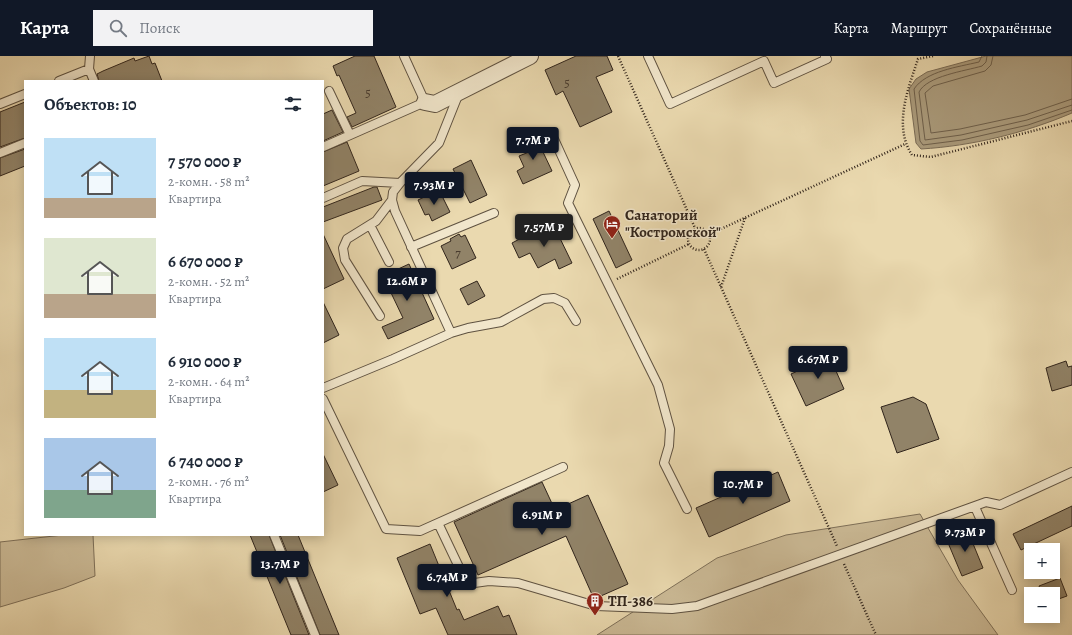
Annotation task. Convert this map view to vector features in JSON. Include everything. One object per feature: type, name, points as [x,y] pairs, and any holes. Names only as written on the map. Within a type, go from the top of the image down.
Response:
[{"type":"street","points":[[425,102],[435,104],[530,56]]},
{"type":"lane","points":[[90,56],[89,69],[94,80]]},
{"type":"lane","points":[[324,148],[425,102],[404,56]]},
{"type":"lane","points":[[648,56],[670,104],[764,61],[774,83],[827,59],[825,56]]},
{"type":"lane","points":[[62,80],[89,69]]},
{"type":"lane","points":[[329,91],[350,135]]},
{"type":"lane","points":[[451,333],[395,211],[392,200],[393,192],[400,183],[439,143],[460,91]]},
{"type":"lane","points":[[0,104],[24,94]]},
{"type":"lane","points":[[554,139],[576,185],[568,203],[658,385],[670,429],[669,446],[664,463],[687,509]]},
{"type":"lane","points":[[0,153],[24,143]]},
{"type":"lane","points":[[324,198],[362,181],[400,183]]},
{"type":"lane","points":[[380,316],[345,260],[343,248],[347,239],[376,221],[392,200]]},
{"type":"lane","points":[[411,246],[494,214]]},
{"type":"lane","points":[[370,225],[389,262]]},
{"type":"lane","points":[[324,388],[394,359],[451,333],[468,328],[501,322],[543,299],[554,298],[565,303],[576,321]]},
{"type":"lane","points":[[324,401],[386,529],[420,531],[563,467]]},
{"type":"lane","points":[[438,523],[467,584],[489,580],[518,583],[596,606],[672,609],[697,606],[986,502],[1000,505],[1072,472]]},
{"type":"lane","points":[[975,507],[1012,590]]},
{"type":"lane","points":[[274,536],[314,635]]},
{"type":"path","points":[[618,56],[695,228]]},
{"type":"path","points":[[933,56],[918,59],[908,88],[903,126],[905,144],[912,155],[931,157],[1072,121]]},
{"type":"path","points":[[710,234],[905,144]]},
{"type":"path","points":[[721,288],[745,218]]},
{"type":"path","points":[[695,228],[704,228],[710,234],[710,244],[704,249],[694,249],[689,244],[689,234],[695,228]]},
{"type":"path","points":[[608,284],[689,244]]},
{"type":"path","points":[[704,249],[875,634]]},
{"type":"shaded area","points":[[920,514],[958,580],[998,635],[597,635],[717,558],[786,535]]},
{"type":"shaded area","points":[[54,536],[93,536],[95,576],[64,588],[0,607],[0,542]]},
{"type":"water","points":[[986,56],[1072,56],[1072,113],[1036,127],[979,142],[921,149],[916,143],[909,89],[916,79],[927,72]]},
{"type":"building","points":[[149,56],[152,64],[155,63],[162,80],[99,80],[97,74],[134,58],[135,61]]},
{"type":"building","points":[[355,56],[374,56],[396,107],[352,127],[347,117],[356,113],[339,75],[337,76],[333,66]]},
{"type":"building","points":[[576,56],[607,56],[613,70],[596,77],[612,112],[580,127],[563,91],[556,95],[545,70]]},
{"type":"building","points":[[24,102],[24,138],[0,147],[0,112]]},
{"type":"building","points":[[332,110],[343,132],[324,141],[324,114]]},
{"type":"building","points":[[534,133],[552,171],[523,184],[517,171],[524,167],[519,156],[529,152],[523,139]]},
{"type":"building","points":[[347,142],[359,171],[324,186],[324,152]]},
{"type":"building","points":[[24,149],[24,166],[0,176],[0,158]]},
{"type":"building","points":[[471,160],[487,195],[470,203],[453,169]]},
{"type":"building","points":[[374,187],[377,187],[382,200],[324,222],[324,207]]},
{"type":"building","points":[[439,190],[450,212],[432,221],[429,214],[425,215],[418,200]]},
{"type":"building","points":[[609,211],[632,260],[616,268],[593,219]]},
{"type":"building","points":[[554,226],[572,263],[559,269],[555,259],[538,268],[530,253],[519,258],[512,243],[531,233],[533,237]]},
{"type":"building","points":[[459,234],[461,237],[465,235],[476,258],[452,269],[441,246],[451,241],[450,239]]},
{"type":"building","points":[[324,236],[344,279],[324,289]]},
{"type":"building","points":[[409,264],[434,319],[388,339],[382,327],[403,318],[383,276]]},
{"type":"building","points":[[477,281],[485,296],[468,305],[460,289]]},
{"type":"building","points":[[324,304],[339,335],[324,342]]},
{"type":"building","points":[[828,353],[844,389],[806,406],[791,374],[804,368],[803,365]]},
{"type":"building","points":[[1066,361],[1068,367],[1072,366],[1072,385],[1052,391],[1046,368]]},
{"type":"building","points":[[913,397],[926,404],[939,439],[897,453],[881,407]]},
{"type":"building","points":[[324,456],[338,485],[324,492]]},
{"type":"building","points":[[778,472],[790,501],[709,537],[696,508]]},
{"type":"building","points":[[542,482],[555,510],[588,495],[628,584],[594,599],[566,536],[478,575],[454,522]]},
{"type":"building","points":[[1072,506],[1072,526],[1036,543],[1024,543],[1024,549],[1021,550],[1013,534]]},
{"type":"building","points":[[967,529],[983,568],[962,576],[946,538]]},
{"type":"building","points":[[250,536],[269,536],[309,635],[291,635]]},
{"type":"building","points":[[280,536],[298,536],[339,635],[320,635]]},
{"type":"building","points":[[430,544],[457,610],[459,609],[464,620],[498,606],[503,617],[509,615],[517,635],[448,635],[436,608],[420,614],[397,558]]},
{"type":"building","points":[[1060,578],[1067,596],[1060,598],[1060,587],[1039,586]]},
{"type":"place","name":"Санаторий \"Костромской\"","points":[[612,239]]},
{"type":"place","name":"ТП-386","points":[[595,616]]}]
